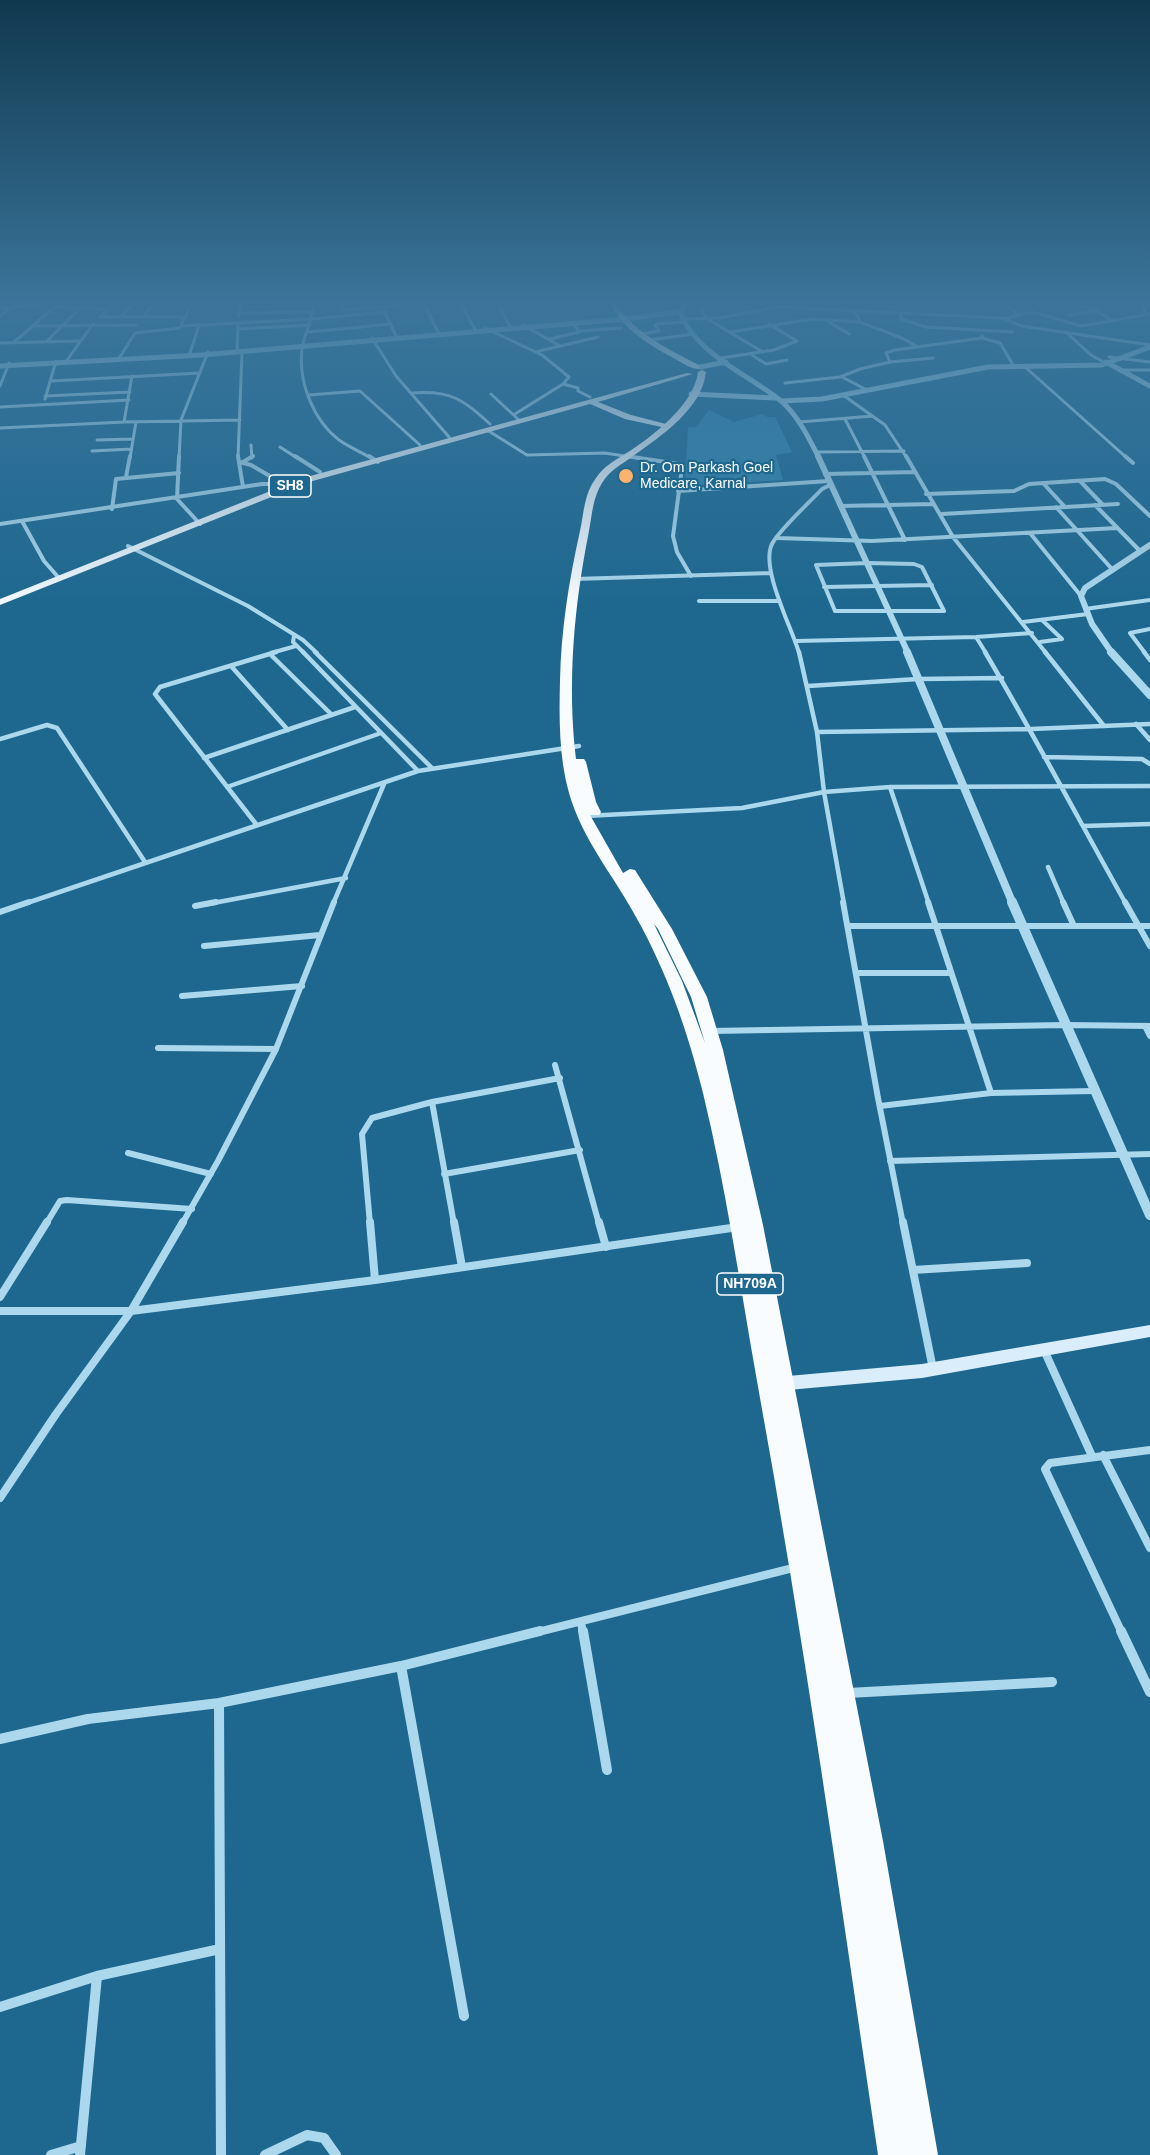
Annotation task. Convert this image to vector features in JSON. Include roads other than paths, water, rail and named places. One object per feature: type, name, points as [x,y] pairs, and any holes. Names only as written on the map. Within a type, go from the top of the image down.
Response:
[{"type":"highway","name":"NH709A","points":[[684,405],[628,456],[628,460],[607,481],[600,493],[579,578],[574,662],[574,747],[589,802],[590,816],[666,929],[699,997],[701,1031],[747,1226],[809,1565],[866,1979],[893,2155]]},
{"type":"highway","name":"NH709A","points":[[809,1565],[841,1693],[923,2155]]},
{"type":"highway","points":[[866,1979],[893,1981]]},
{"type":"main road","name":"SH8","points":[[0,599],[292,485],[517,417],[567,405]]},
{"type":"main road","points":[[603,405],[640,421],[666,423]]},
{"type":"main road","name":"SH8","points":[[406,451],[420,445],[489,427]]},
{"type":"main road","name":"SH8","points":[[130,548],[198,521],[278,484],[320,472],[346,468]]},
{"type":"main road","points":[[147,543],[146,549],[149,556]]},
{"type":"main road","points":[[775,1384],[933,1369],[1150,1331]]},
{"type":"street","points":[[0,408],[50,405]]},
{"type":"street","points":[[124,422],[128,405]]},
{"type":"street","points":[[187,405],[181,420],[177,499],[198,521]]},
{"type":"street","points":[[240,405],[240,462],[243,487]]},
{"type":"street","points":[[315,405],[330,431],[346,445],[376,460]]},
{"type":"street","points":[[375,405],[420,445]]},
{"type":"street","points":[[422,405],[449,437]]},
{"type":"street","points":[[464,405],[520,453],[527,455],[605,453],[679,464],[682,468],[674,543],[691,576]]},
{"type":"street","points":[[503,405],[517,417],[534,405]]},
{"type":"street","points":[[783,405],[799,422],[816,452],[890,611],[1022,926],[1150,1215]]},
{"type":"street","points":[[857,405],[891,432],[904,451],[926,494],[942,514],[953,537],[1040,642],[1104,726]]},
{"type":"street","points":[[1067,405],[1133,463]]},
{"type":"street","points":[[799,422],[873,416]]},
{"type":"street","points":[[845,419],[864,452],[905,540]]},
{"type":"street","points":[[0,428],[181,420],[240,420]]},
{"type":"street","points":[[126,477],[136,422]]},
{"type":"street","points":[[97,440],[133,439]]},
{"type":"street","points":[[110,450],[112,440]]},
{"type":"street","points":[[240,462],[253,457],[251,445]]},
{"type":"street","points":[[280,447],[320,472]]},
{"type":"street","points":[[92,452],[131,449]]},
{"type":"street","points":[[816,452],[904,451]]},
{"type":"street","points":[[0,524],[177,499],[243,487],[278,484],[275,479],[251,465],[240,462]]},
{"type":"street","points":[[678,491],[828,480],[874,473],[915,472]]},
{"type":"street","points":[[112,508],[115,480],[179,473]]},
{"type":"street","points":[[828,480],[772,544],[769,555],[771,573],[779,601],[796,641],[808,686],[817,732],[824,792],[890,1161],[933,1369]]},
{"type":"street","points":[[926,494],[1014,491],[1026,485],[1043,483],[1109,480],[1150,516]]},
{"type":"street","points":[[1080,481],[1103,505]]},
{"type":"street","points":[[1043,483],[1065,507]]},
{"type":"street","points":[[840,506],[934,504]]},
{"type":"street","points":[[942,514],[1118,504]]},
{"type":"street","points":[[1095,505],[1140,551]]},
{"type":"street","points":[[1056,507],[1112,568]]},
{"type":"street","points":[[22,521],[57,577]]},
{"type":"street","points":[[777,538],[905,540],[1118,528]]},
{"type":"street","points":[[1030,532],[1081,596],[1086,612],[1121,665],[1150,695]]},
{"type":"street","points":[[1081,596],[1085,588],[1112,568],[1150,545]]},
{"type":"street","points":[[130,548],[244,604],[303,640],[432,768]]},
{"type":"street","points":[[868,563],[919,565],[932,585],[944,611],[835,611],[816,564],[868,563]]},
{"type":"street","points":[[579,578],[771,573]]},
{"type":"street","points":[[824,587],[932,585]]},
{"type":"street","points":[[1023,622],[1150,600]]},
{"type":"street","points":[[699,601],[779,601]]},
{"type":"street","points":[[1040,642],[1062,639],[1042,620]]},
{"type":"street","points":[[1150,629],[1130,632],[1150,660]]},
{"type":"street","points":[[796,641],[976,637],[1032,633]]},
{"type":"street","points":[[294,636],[293,642],[296,646],[418,771]]},
{"type":"street","points":[[976,637],[1031,729],[1044,757],[1150,946]]},
{"type":"street","points":[[256,824],[156,698],[155,690],[296,646]]},
{"type":"street","points":[[1143,651],[1150,650]]},
{"type":"street","points":[[270,654],[332,715]]},
{"type":"street","points":[[231,666],[288,730]]},
{"type":"street","points":[[808,686],[918,679],[1002,678]]},
{"type":"street","points":[[204,758],[355,707]]},
{"type":"street","points":[[1136,724],[1150,740]]},
{"type":"street","points":[[817,732],[1031,729],[1150,724]]},
{"type":"street","points":[[0,740],[47,725],[57,728],[145,862]]},
{"type":"street","points":[[227,787],[381,733]]},
{"type":"street","points":[[0,912],[418,771],[574,747]]},
{"type":"street","points":[[1044,757],[1142,759],[1150,764]]},
{"type":"street","points":[[0,1498],[56,1414],[130,1311],[211,1174],[276,1049],[320,934],[346,878],[384,784]]},
{"type":"street","points":[[590,816],[742,808],[824,792],[890,787],[1150,786]]},
{"type":"street","points":[[890,787],[991,1093]]},
{"type":"street","points":[[1083,826],[1150,824]]},
{"type":"street","points":[[1048,867],[1074,926]]},
{"type":"street","points":[[195,906],[346,878]]},
{"type":"street","points":[[848,926],[935,924],[1150,926]]},
{"type":"street","points":[[204,946],[320,934]]},
{"type":"street","points":[[856,973],[951,973]]},
{"type":"street","points":[[182,996],[302,986]]},
{"type":"street","points":[[701,1031],[1066,1025],[1148,1026],[1150,1036]]},
{"type":"street","points":[[158,1048],[276,1049]]},
{"type":"street","points":[[555,1065],[606,1247]]},
{"type":"street","points":[[375,1280],[362,1134],[372,1118],[432,1102],[560,1078]]},
{"type":"street","points":[[880,1106],[991,1093],[1094,1091]]},
{"type":"street","points":[[432,1102],[462,1268]]},
{"type":"street","points":[[444,1174],[580,1150]]},
{"type":"street","points":[[128,1153],[211,1174]]},
{"type":"street","points":[[890,1161],[1150,1155]]},
{"type":"street","points":[[0,1297],[55,1206],[63,1199],[192,1209]]},
{"type":"street","points":[[0,1311],[130,1311],[375,1280],[747,1226]]},
{"type":"street","points":[[913,1270],[1027,1263]]},
{"type":"street","points":[[1044,1350],[1092,1456]]},
{"type":"street","points":[[1150,1450],[1050,1463],[1046,1468],[1046,1473],[1150,1692]]},
{"type":"street","points":[[1103,1455],[1150,1548]]},
{"type":"street","points":[[0,1739],[88,1719],[219,1703],[401,1666],[809,1565]]},
{"type":"street","points":[[580,1622],[607,1770]]},
{"type":"street","points":[[401,1666],[464,2016]]},
{"type":"street","points":[[841,1693],[1052,1682]]},
{"type":"street","points":[[219,1703],[221,2155]]},
{"type":"street","points":[[0,2007],[97,1976],[220,1948]]},
{"type":"street","points":[[51,2155],[80,2151],[97,1976]]},
{"type":"street","points":[[264,2155],[307,2134],[324,2138],[334,2149],[336,2155]]},
{"type":"place","name":"Dr. Om Parkash Goel Medicare, Karnal","points":[[626,476]]}]
